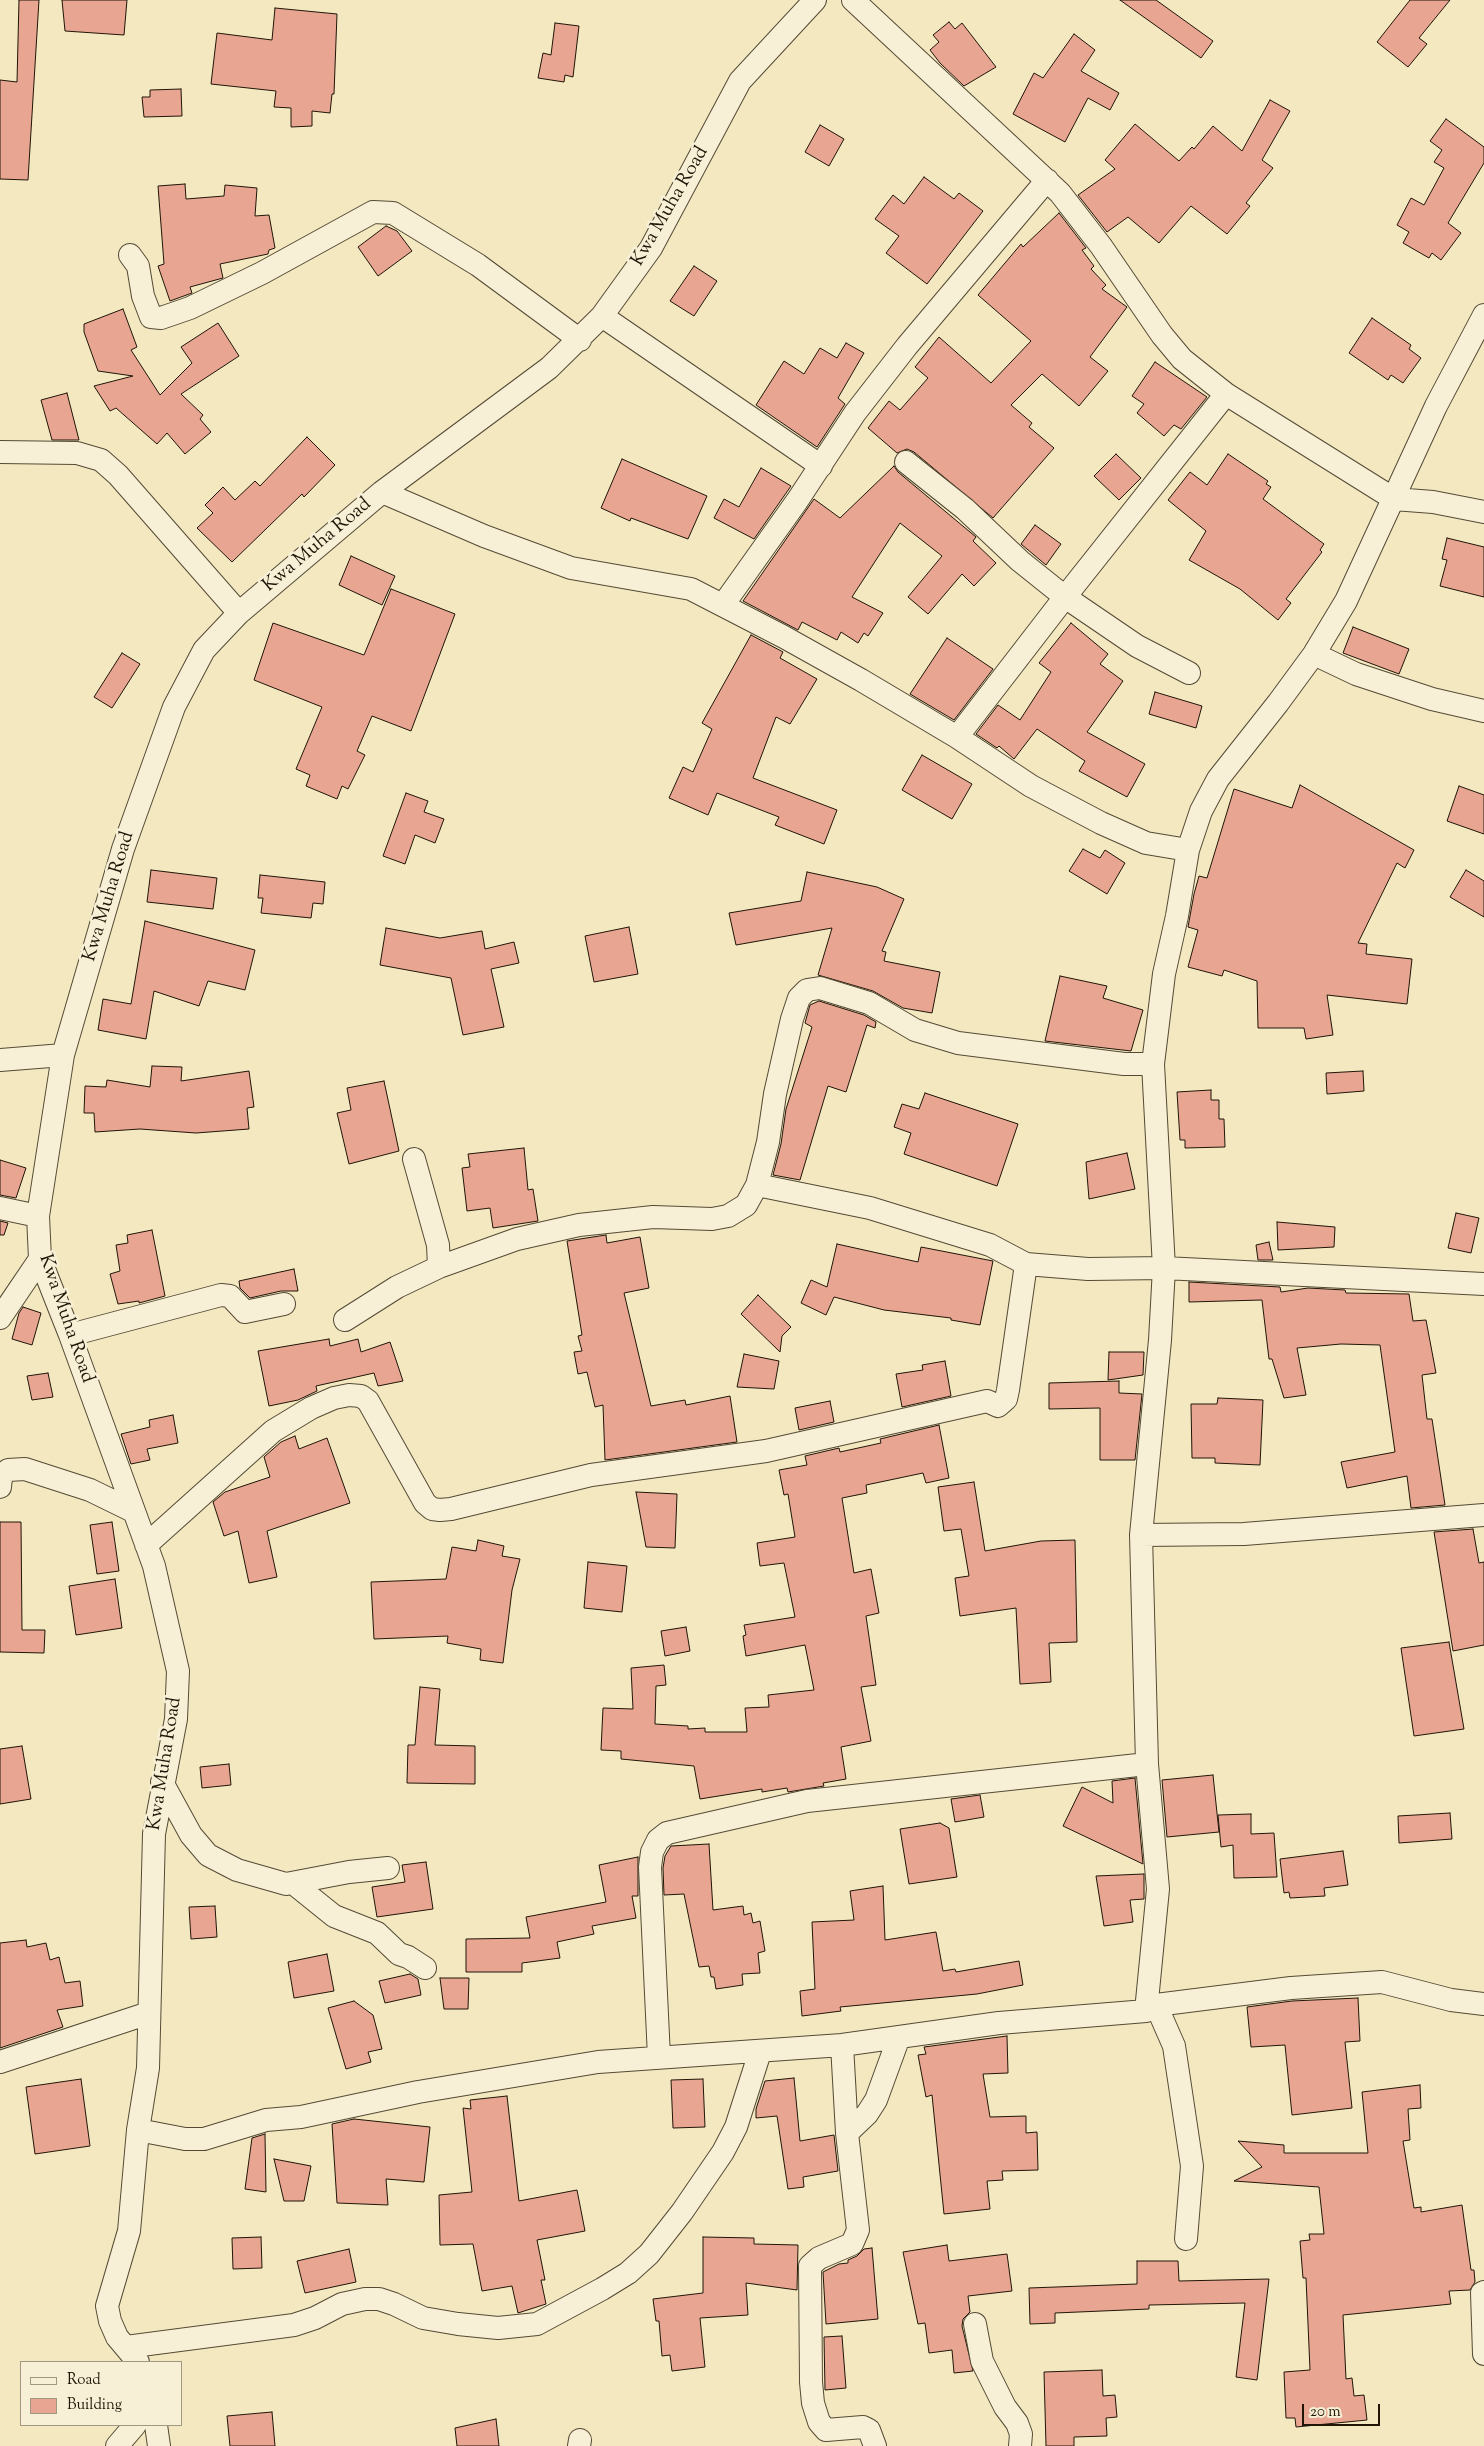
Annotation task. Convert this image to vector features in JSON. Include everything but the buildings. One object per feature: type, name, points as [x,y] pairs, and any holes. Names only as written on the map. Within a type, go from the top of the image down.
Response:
[{"type":"street","name":"Kwa Muha Road","points":[[132,2355],[117,2337],[110,2321],[107,2306],[129,2232],[138,2130],[148,2068],[154,1834],[162,1782],[176,1719],[178,1671],[167,1616],[146,1545],[70,1335],[40,1259],[38,1216],[63,1055],[123,848],[174,707],[204,650],[239,613],[382,492],[549,368],[580,340],[602,316],[651,248],[740,81],[815,0]]},
{"type":"street","points":[[853,0],[1060,194],[1101,246],[1162,335],[1182,360],[1226,394],[1394,499],[1433,502],[1484,512]]},
{"type":"street","points":[[723,605],[821,466],[855,413],[907,346],[1047,180]]},
{"type":"street","points":[[130,255],[138,266],[143,296],[151,317],[161,318],[190,308],[254,277],[373,212],[393,213],[478,266],[580,340]]},
{"type":"street","points":[[1186,2240],[1192,2166],[1174,2046],[1151,2008],[1158,1889],[1147,1764],[1141,1535],[1160,1340],[1164,1268],[1153,1064],[1164,974],[1177,916],[1188,850],[1201,811],[1218,779],[1314,654],[1346,601],[1436,406],[1484,315]]},
{"type":"street","points":[[602,316],[821,466]]},
{"type":"street","points":[[957,737],[1226,394]]},
{"type":"street","points":[[0,452],[77,453],[101,460],[118,475],[239,613]]},
{"type":"street","points":[[906,462],[965,509],[1020,562],[1065,597],[1138,646],[1189,673]]},
{"type":"street","points":[[382,492],[484,536],[571,568],[690,589],[853,676],[957,737],[1031,786],[1146,843],[1188,850]]},
{"type":"street","points":[[1314,654],[1356,674],[1432,698],[1484,711]]},
{"type":"street","points":[[345,1320],[397,1287],[439,1266],[517,1239],[579,1225],[653,1217],[712,1219],[728,1216],[746,1204],[757,1185],[768,1142],[775,1094],[792,1019],[799,998],[807,990],[820,988],[868,1003],[915,1030],[958,1043],[1124,1064],[1153,1064]]},
{"type":"street","points":[[0,1060],[63,1055]]},
{"type":"street","points":[[414,1158],[438,1245],[439,1266]]},
{"type":"street","points":[[757,1185],[870,1208],[990,1245],[1026,1264],[1088,1269],[1164,1268],[1484,1284]]},
{"type":"street","points":[[0,1208],[38,1216]]},
{"type":"street","points":[[0,1318],[40,1259]]},
{"type":"street","points":[[146,1545],[273,1431],[312,1408],[334,1398],[349,1395],[362,1396],[368,1401],[424,1503],[440,1510],[451,1509],[591,1475],[766,1451],[987,1401],[998,1406],[1006,1399],[1008,1390],[1026,1264]]},
{"type":"street","points":[[70,1335],[221,1295],[230,1296],[245,1312],[284,1304]]},
{"type":"street","points":[[0,1487],[1,1476],[8,1470],[25,1469],[90,1490],[133,1512]]},
{"type":"street","points":[[1141,1535],[1244,1534],[1484,1515]]},
{"type":"street","points":[[659,2057],[650,1867],[652,1852],[658,1840],[667,1833],[807,1801],[1147,1764]]},
{"type":"street","points":[[162,1782],[191,1835],[208,1855],[237,1870],[286,1884],[349,1872],[388,1868]]},
{"type":"street","points":[[293,1883],[334,1916],[376,1933],[399,1954],[408,1957],[425,1968]]},
{"type":"street","points":[[138,2130],[185,2140],[204,2140],[266,2120],[300,2117],[418,2092],[598,2062],[842,2045],[999,2022],[1151,2008],[1291,1988],[1382,1982],[1451,2000],[1484,2004]]},
{"type":"street","points":[[0,2062],[149,2023]]},
{"type":"street","points":[[846,2133],[867,2114],[876,2100],[899,2037]]},
{"type":"street","points":[[842,2045],[846,2133],[858,2230],[852,2244],[819,2258],[810,2266],[811,2382],[813,2403],[819,2422],[826,2430],[863,2427],[869,2430],[875,2446]]},
{"type":"street","points":[[132,2355],[294,2325],[314,2318],[342,2304],[365,2298],[379,2299],[394,2304],[423,2318],[458,2324],[498,2328],[537,2324],[602,2290],[628,2273],[649,2254],[682,2212],[723,2152],[736,2127],[760,2052]]},
{"type":"street","points":[[1484,2292],[1482,2293],[1484,2354]]},
{"type":"street","points":[[975,2324],[982,2361],[1004,2407],[1017,2423],[1021,2434],[1020,2446]]},
{"type":"street","points":[[117,2446],[134,2426]]},
{"type":"street","points":[[156,2426],[159,2446]]}]
